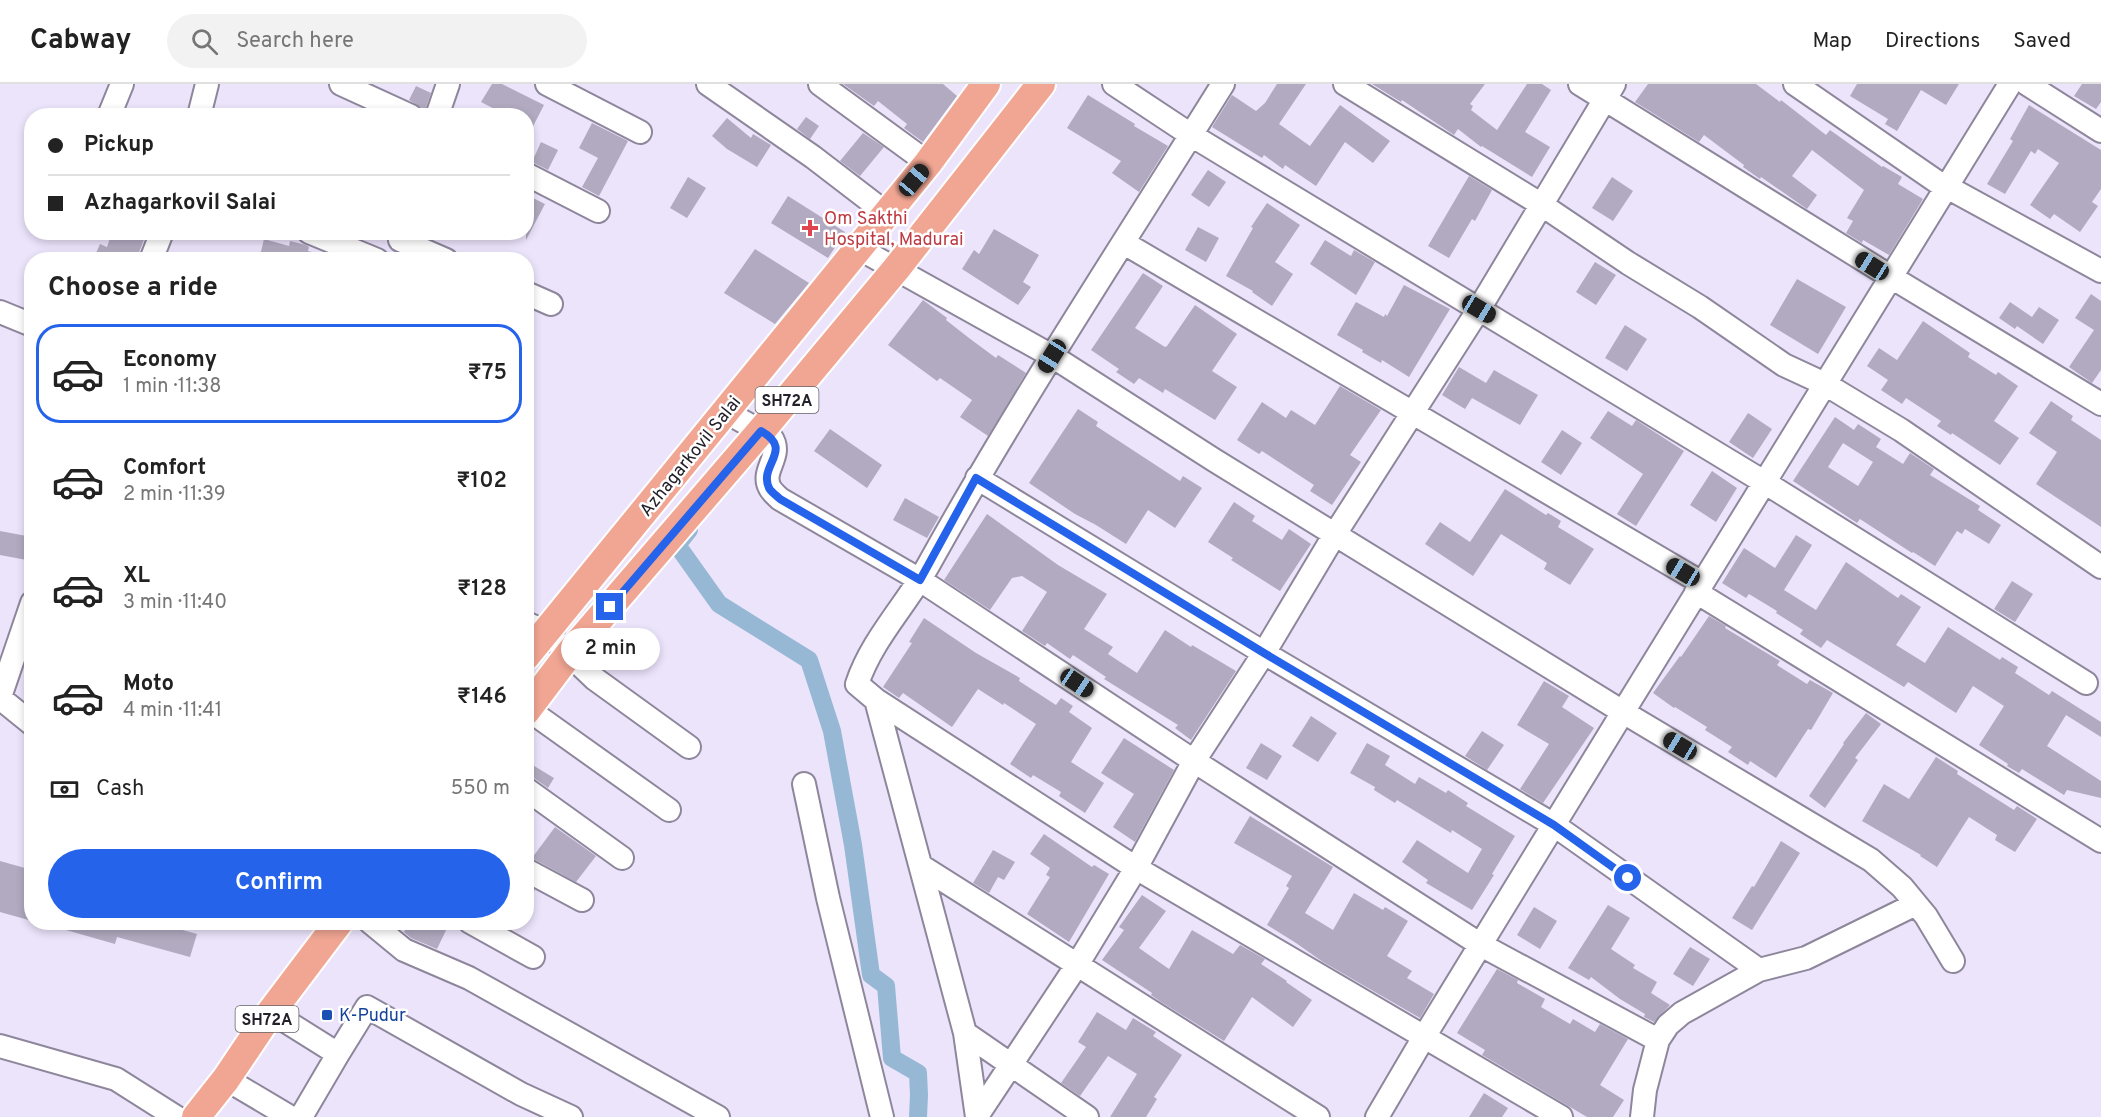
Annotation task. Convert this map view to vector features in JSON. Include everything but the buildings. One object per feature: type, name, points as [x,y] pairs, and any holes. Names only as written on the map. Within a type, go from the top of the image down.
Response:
[{"type":"main road","name":"Azhagarkovil Salai","points":[[536,627],[613,550],[928,164],[986,84]]},
{"type":"main road","name":"Azhagarkovil Salai","points":[[534,700],[569,654],[637,575],[766,434],[900,271],[1041,84]]},
{"type":"main road","points":[[613,550],[637,575]]},
{"type":"main road","name":"SH72A","points":[[196,1117],[333,930]]},
{"type":"street","points":[[112,108],[122,84]]},
{"type":"street","points":[[201,108],[207,84]]},
{"type":"street","points":[[341,84],[394,108]]},
{"type":"street","points":[[440,108],[448,84]]},
{"type":"street","points":[[547,84],[640,132]]},
{"type":"street","points":[[708,84],[813,157],[886,213]]},
{"type":"street","points":[[1114,84],[1191,135],[1764,482],[2086,683]]},
{"type":"street","points":[[1223,84],[976,478],[920,580],[897,610],[862,668],[857,684],[876,700],[1136,868],[1561,1117]]},
{"type":"street","points":[[1345,84],[1542,205],[1628,263],[1700,307],[1784,365],[1825,384],[1902,430],[2101,567]]},
{"type":"street","points":[[1580,84],[1610,92],[1891,277],[2101,404]]},
{"type":"street","points":[[1795,84],[1947,187],[2101,271]]},
{"type":"street","points":[[1377,1117],[1623,712],[2010,84]]},
{"type":"street","points":[[2027,84],[2101,131]]},
{"type":"street","points":[[834,88],[928,164]]},
{"type":"street","points":[[977,1117],[1077,965],[1136,868],[1194,761],[1264,653],[1335,534],[1479,309],[1610,92]]},
{"type":"street","points":[[534,178],[598,211]]},
{"type":"street","points":[[328,240],[358,252]]},
{"type":"street","points":[[1124,243],[1412,413],[1699,588],[2101,841]]},
{"type":"street","points":[[398,244],[422,252]]},
{"type":"street","points":[[858,248],[1052,356],[1214,460],[1623,712],[1870,860],[1902,887],[1926,916],[1953,961]]},
{"type":"street","points":[[534,297],[551,304]]},
{"type":"street","points":[[0,312],[24,322]]},
{"type":"street","points":[[726,412],[766,434],[776,444],[776,451],[768,474],[769,487],[780,499],[920,580],[1194,761],[1481,945],[1658,1040]]},
{"type":"street","points":[[976,478],[1264,653],[1554,825],[1760,970]]},
{"type":"street","points":[[24,626],[0,697],[24,717]]},
{"type":"street","points":[[536,627],[596,679],[689,747]]},
{"type":"street","points":[[876,700],[964,1033],[977,1117]]},
{"type":"street","points":[[534,714],[669,810]]},
{"type":"street","points":[[804,784],[828,898],[882,1117]]},
{"type":"street","points":[[534,795],[622,858]]},
{"type":"street","points":[[921,866],[1318,1117]]},
{"type":"street","points":[[534,874],[582,900]]},
{"type":"street","points":[[1641,1117],[1645,1090],[1658,1040],[1668,1025],[1682,1013],[1760,970],[1806,958],[1916,904]]},
{"type":"street","points":[[380,930],[404,950],[469,978],[718,1117]]},
{"type":"street","points":[[484,930],[533,957]]},
{"type":"street","points":[[301,1117],[367,1007],[521,1094],[571,1117]]},
{"type":"street","points":[[272,1012],[338,1054]]},
{"type":"street","points":[[964,1033],[1087,1117]]},
{"type":"street","points":[[0,1046],[116,1079],[176,1117]]},
{"type":"street","points":[[226,1079],[291,1117]]},
{"type":"waterway","points":[[689,530],[677,545],[719,604],[809,660],[832,731],[853,845],[871,975],[886,986],[892,1058],[918,1073],[918,1117]]},
{"type":"place","name":"Om Sakthi Hospital, Madurai","points":[[810,228]]},
{"type":"place","name":"K-Pudur","points":[[327,1015]]},
{"type":"route","points":[[610,607],[761,431],[771,437],[776,444],[776,451],[768,474],[769,487],[780,499],[920,580],[976,478],[1264,653],[1554,825],[1628,878]]}]
